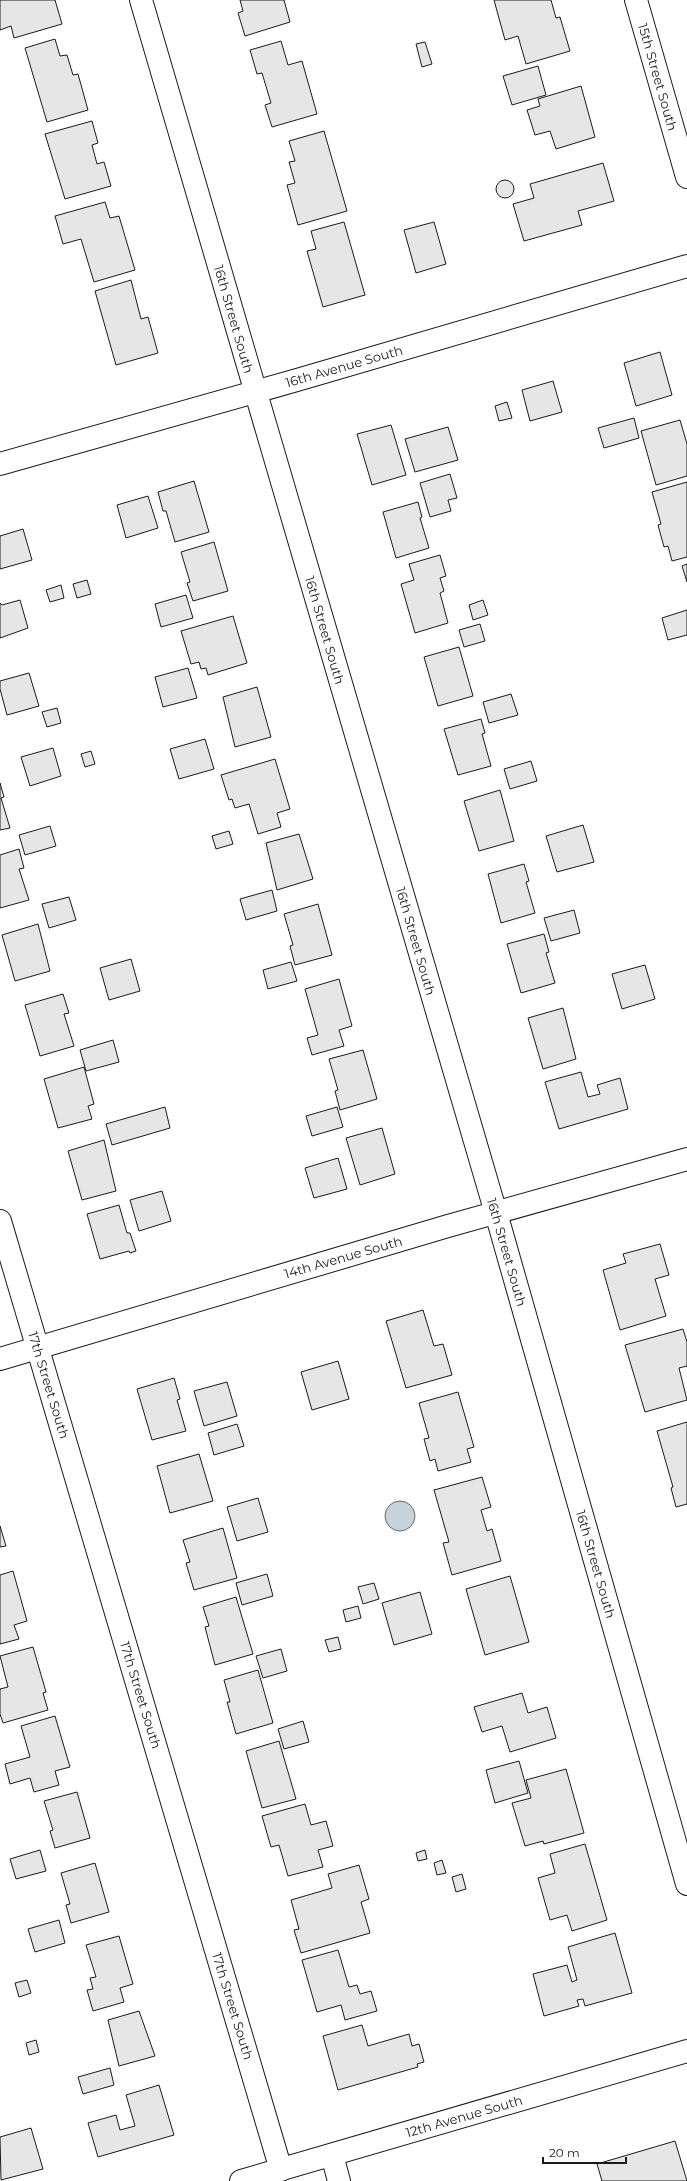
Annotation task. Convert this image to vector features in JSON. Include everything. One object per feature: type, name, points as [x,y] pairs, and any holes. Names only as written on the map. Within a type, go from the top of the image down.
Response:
[{"type":"street","name":"16th Street South","points":[[141,0],[496,1213],[687,1884]]},
{"type":"street","name":"15th Street South","points":[[636,0],[687,177]]},
{"type":"street","name":"16th Avenue South","points":[[0,464],[255,392],[687,266]]},
{"type":"street","name":"14th Avenue South","points":[[0,1358],[496,1213],[687,1159]]},
{"type":"street","name":"17th Street South","points":[[0,1221],[281,2170]]},
{"type":"street","name":"12th Avenue South","points":[[241,2181],[687,2051]]},
{"type":"street","points":[[332,2155],[339,2181]]},
{"type":"shaded area","points":[[400,1501],[406,1502],[414,1510],[414,1522],[406,1530],[400,1531],[394,1530],[386,1522],[385,1516],[386,1510],[394,1502]]},
{"type":"building","points":[[0,0],[55,0],[62,24],[14,38],[11,26],[0,30]]},
{"type":"building","points":[[240,0],[284,0],[290,22],[245,36],[238,13],[243,11]]},
{"type":"building","points":[[494,0],[551,0],[556,18],[560,17],[570,51],[526,64],[518,36],[505,40]]},
{"type":"building","points":[[55,39],[60,56],[67,55],[73,75],[78,74],[88,110],[47,122],[25,48]]},
{"type":"building","points":[[281,41],[288,65],[302,61],[317,114],[272,127],[265,105],[271,103],[262,73],[257,74],[250,50]]},
{"type":"building","points":[[425,42],[432,64],[422,67],[416,44]]},
{"type":"building","points":[[538,66],[546,95],[512,105],[503,76]]},
{"type":"building","points":[[581,86],[595,137],[556,149],[550,131],[535,135],[527,110],[540,106],[538,99]]},
{"type":"building","points":[[92,121],[98,143],[92,145],[97,164],[104,162],[111,186],[65,199],[45,134]]},
{"type":"building","points":[[324,131],[347,211],[298,225],[287,185],[295,183],[289,162],[295,161],[289,141]]},
{"type":"building","points":[[603,163],[614,201],[578,211],[582,225],[524,241],[513,204],[534,198],[530,184]]},
{"type":"building","points":[[505,180],[511,183],[514,189],[511,195],[505,198],[499,195],[496,189],[499,183]]},
{"type":"building","points":[[105,202],[110,218],[119,216],[135,270],[94,282],[81,239],[63,244],[55,216]]},
{"type":"building","points":[[344,222],[365,295],[323,307],[307,251],[316,249],[311,231]]},
{"type":"building","points":[[434,222],[446,264],[416,273],[404,230]]},
{"type":"building","points":[[131,280],[141,319],[148,317],[158,353],[116,365],[95,291]]},
{"type":"building","points":[[660,352],[672,395],[636,406],[624,363]]},
{"type":"building","points":[[553,381],[562,412],[530,421],[522,390]]},
{"type":"building","points":[[507,402],[512,418],[499,421],[495,406]]},
{"type":"building","points":[[634,418],[639,438],[604,448],[598,428]]},
{"type":"building","points":[[680,420],[687,444],[687,476],[656,485],[641,431]]},
{"type":"building","points":[[391,425],[406,475],[372,485],[357,434]]},
{"type":"building","points":[[448,427],[458,460],[415,472],[405,439]]},
{"type":"building","points":[[450,474],[457,498],[448,500],[451,511],[430,517],[420,483]]},
{"type":"building","points":[[194,481],[209,532],[175,542],[166,511],[163,511],[158,492]]},
{"type":"building","points":[[687,482],[687,557],[672,561],[668,546],[664,547],[658,525],[661,524],[652,492]]},
{"type":"building","points":[[148,496],[158,528],[126,538],[117,505]]},
{"type":"building","points":[[418,502],[422,517],[420,518],[429,548],[396,558],[383,512]]},
{"type":"building","points":[[23,529],[32,560],[0,569],[0,536]]},
{"type":"building","points":[[214,542],[228,591],[193,601],[187,583],[190,582],[181,552]]},
{"type":"building","points":[[440,555],[446,576],[440,578],[444,591],[440,593],[448,623],[415,633],[401,584],[414,580],[409,564]]},
{"type":"building","points":[[687,564],[687,582],[682,566]]},
{"type":"building","points":[[87,580],[91,594],[77,598],[73,584]]},
{"type":"building","points":[[61,585],[64,598],[50,602],[46,590]]},
{"type":"building","points":[[186,595],[193,618],[161,627],[155,604]]},
{"type":"building","points":[[20,600],[28,628],[0,638],[0,603],[2,605]]},
{"type":"building","points":[[483,600],[488,615],[473,620],[469,605]]},
{"type":"building","points":[[687,610],[687,635],[668,640],[662,618]]},
{"type":"building","points":[[233,616],[247,663],[208,675],[206,668],[201,669],[199,662],[191,664],[181,631]]},
{"type":"building","points":[[480,624],[485,641],[464,647],[459,630]]},
{"type":"building","points":[[459,647],[473,696],[438,706],[424,657]]},
{"type":"building","points":[[188,668],[197,698],[163,707],[155,677]]},
{"type":"building","points":[[29,673],[39,706],[7,715],[0,689],[0,681]]},
{"type":"building","points":[[257,687],[271,737],[235,747],[223,697]]},
{"type":"building","points":[[511,694],[518,715],[489,723],[483,702]]},
{"type":"building","points":[[57,708],[61,723],[47,727],[42,712]]},
{"type":"building","points":[[481,719],[485,733],[482,734],[491,766],[458,775],[444,729]]},
{"type":"building","points":[[205,739],[214,769],[179,779],[170,749]]},
{"type":"building","points":[[53,748],[61,776],[30,786],[21,757]]},
{"type":"building","points":[[91,751],[95,764],[85,767],[81,754]]},
{"type":"building","points":[[275,759],[290,809],[277,813],[281,827],[258,834],[249,804],[235,808],[232,799],[229,800],[221,775]]},
{"type":"building","points":[[531,761],[537,781],[510,789],[504,769]]},
{"type":"building","points":[[0,783],[4,797],[1,798],[10,828],[0,830]]},
{"type":"building","points":[[500,790],[514,841],[479,851],[464,801]]},
{"type":"building","points":[[583,825],[594,862],[557,872],[546,836]]},
{"type":"building","points":[[50,826],[56,846],[25,855],[19,835]]},
{"type":"building","points":[[229,831],[233,844],[216,849],[212,836]]},
{"type":"building","points":[[299,834],[313,879],[277,890],[266,843]]},
{"type":"building","points":[[19,849],[24,868],[19,869],[29,900],[0,908],[0,855]]},
{"type":"building","points":[[524,864],[529,881],[526,882],[535,913],[501,923],[488,874]]},
{"type":"building","points":[[272,890],[277,911],[246,920],[240,899]]},
{"type":"building","points":[[69,897],[76,920],[49,928],[42,904]]},
{"type":"building","points":[[318,904],[332,955],[295,965],[290,946],[293,945],[284,914]]},
{"type":"building","points":[[574,910],[580,933],[551,941],[544,918]]},
{"type":"building","points":[[38,924],[50,971],[15,981],[2,935]]},
{"type":"building","points":[[544,934],[549,952],[546,953],[555,983],[521,993],[507,944]]},
{"type":"building","points":[[131,959],[140,991],[109,1000],[100,968]]},
{"type":"building","points":[[291,962],[297,981],[268,989],[263,970]]},
{"type":"building","points":[[645,965],[655,999],[622,1009],[612,974]]},
{"type":"building","points":[[339,979],[352,1026],[339,1030],[344,1046],[312,1055],[307,1038],[318,1035],[305,989]]},
{"type":"building","points":[[63,994],[69,1013],[64,1014],[74,1046],[40,1056],[25,1005]]},
{"type":"building","points":[[563,1008],[576,1059],[543,1069],[528,1018]]},
{"type":"building","points":[[113,1040],[119,1062],[86,1071],[80,1050]]},
{"type":"building","points":[[363,1050],[377,1099],[340,1110],[335,1091],[338,1090],[329,1059]]},
{"type":"building","points":[[84,1067],[94,1104],[88,1106],[92,1119],[58,1128],[44,1079]]},
{"type":"building","points":[[581,1072],[588,1097],[600,1094],[597,1085],[620,1078],[628,1109],[559,1129],[545,1082]]},
{"type":"building","points":[[165,1107],[170,1128],[112,1145],[106,1124]]},
{"type":"building","points":[[337,1107],[343,1127],[312,1136],[306,1116]]},
{"type":"building","points":[[382,1128],[395,1174],[360,1185],[346,1138]]},
{"type":"building","points":[[104,1140],[116,1191],[82,1200],[68,1151]]},
{"type":"building","points":[[338,1158],[347,1189],[314,1198],[305,1168]]},
{"type":"building","points":[[162,1191],[171,1221],[139,1231],[130,1200]]},
{"type":"building","points":[[119,1205],[127,1233],[130,1233],[136,1251],[130,1253],[129,1251],[100,1259],[87,1214]]},
{"type":"building","points":[[660,1244],[669,1275],[655,1279],[666,1316],[620,1330],[603,1270],[626,1263],[623,1254]]},
{"type":"building","points":[[423,1310],[434,1346],[443,1344],[452,1375],[406,1388],[386,1321]]},
{"type":"building","points":[[683,1329],[687,1342],[687,1366],[679,1368],[687,1400],[645,1412],[625,1345]]},
{"type":"building","points":[[338,1361],[349,1399],[312,1410],[301,1372]]},
{"type":"building","points":[[174,1378],[180,1399],[177,1400],[186,1431],[152,1440],[137,1389]]},
{"type":"building","points":[[227,1382],[237,1416],[204,1426],[194,1391]]},
{"type":"building","points":[[458,1392],[474,1447],[467,1449],[471,1462],[438,1471],[435,1459],[430,1461],[424,1439],[429,1438],[419,1403]]},
{"type":"building","points":[[687,1422],[687,1504],[676,1507],[671,1488],[673,1487],[657,1431]]},
{"type":"building","points":[[237,1424],[244,1446],[214,1455],[208,1433]]},
{"type":"building","points":[[199,1454],[213,1501],[170,1513],[157,1466]]},
{"type":"building","points":[[482,1477],[491,1507],[481,1510],[487,1531],[492,1529],[501,1561],[452,1575],[443,1543],[449,1542],[434,1490]]},
{"type":"building","points":[[258,1498],[268,1532],[237,1541],[227,1507]]},
{"type":"building","points":[[0,1526],[6,1546],[0,1547]]},
{"type":"building","points":[[223,1528],[237,1578],[194,1590],[186,1563],[190,1562],[183,1540]]},
{"type":"building","points":[[13,1571],[27,1621],[14,1625],[19,1639],[0,1644],[0,1575]]},
{"type":"building","points":[[267,1574],[273,1596],[242,1605],[236,1583]]},
{"type":"building","points":[[510,1576],[529,1642],[485,1655],[466,1589]]},
{"type":"building","points":[[374,1583],[379,1599],[363,1604],[358,1587]]},
{"type":"building","points":[[420,1592],[432,1634],[394,1645],[382,1603]]},
{"type":"building","points":[[236,1597],[253,1654],[215,1665],[205,1627],[209,1626],[203,1607]]},
{"type":"building","points":[[358,1606],[361,1618],[346,1622],[343,1610]]},
{"type":"building","points":[[338,1637],[341,1649],[329,1652],[325,1640]]},
{"type":"building","points":[[33,1647],[46,1692],[43,1693],[48,1710],[3,1723],[0,1714],[0,1689],[8,1687],[0,1656]]},
{"type":"building","points":[[281,1649],[287,1671],[263,1678],[256,1656]]},
{"type":"building","points":[[258,1670],[273,1723],[236,1734],[227,1702],[230,1702],[224,1680]]},
{"type":"building","points":[[522,1693],[528,1713],[547,1707],[556,1738],[510,1752],[502,1726],[482,1732],[474,1707]]},
{"type":"building","points":[[55,1716],[70,1767],[55,1771],[59,1785],[34,1792],[30,1778],[10,1784],[5,1764],[30,1757],[21,1726]]},
{"type":"building","points":[[303,1721],[309,1742],[284,1749],[278,1729]]},
{"type":"building","points":[[279,1741],[296,1799],[262,1808],[246,1751]]},
{"type":"building","points":[[519,1761],[528,1793],[495,1803],[486,1770]]},
{"type":"building","points":[[566,1769],[584,1833],[544,1844],[543,1841],[525,1846],[512,1803],[531,1798],[526,1780]]},
{"type":"building","points":[[77,1792],[90,1838],[55,1848],[50,1831],[53,1830],[44,1801]]},
{"type":"building","points":[[305,1804],[311,1825],[326,1821],[333,1846],[318,1850],[323,1867],[288,1876],[279,1845],[271,1847],[262,1816]]},
{"type":"building","points":[[585,1844],[607,1920],[572,1931],[567,1915],[550,1920],[538,1878],[555,1873],[550,1854]]},
{"type":"building","points":[[40,1850],[46,1871],[16,1879],[10,1859]]},
{"type":"building","points":[[425,1850],[427,1859],[418,1861],[416,1853]]},
{"type":"building","points":[[442,1860],[446,1873],[437,1875],[434,1863]]},
{"type":"building","points":[[95,1863],[109,1912],[71,1923],[66,1905],[70,1904],[61,1873]]},
{"type":"building","points":[[359,1865],[369,1899],[361,1902],[370,1933],[301,1953],[294,1930],[299,1929],[291,1900],[332,1888],[328,1874]]},
{"type":"building","points":[[462,1874],[466,1889],[456,1892],[452,1877]]},
{"type":"building","points":[[59,1920],[65,1943],[35,1952],[28,1929]]},
{"type":"building","points":[[615,1933],[632,1993],[585,2006],[583,1999],[577,2000],[579,2006],[544,2016],[533,1974],[567,1965],[572,1982],[577,1980],[568,1947]]},
{"type":"building","points":[[119,1936],[133,1984],[120,1988],[124,2002],[93,2011],[87,1990],[93,1989],[90,1978],[96,1977],[86,1945]]},
{"type":"building","points":[[338,1950],[349,1987],[357,1985],[360,1994],[371,1991],[377,2011],[345,2020],[341,2005],[317,2012],[302,1960]]},
{"type":"building","points":[[27,1980],[31,1993],[19,1997],[15,1983]]},
{"type":"building","points":[[139,2011],[155,2056],[119,2066],[108,2020]]},
{"type":"building","points":[[362,2025],[368,2046],[409,2034],[412,2046],[419,2044],[424,2062],[417,2064],[418,2067],[338,2090],[323,2036]]},
{"type":"building","points":[[36,2040],[39,2052],[29,2055],[26,2043]]},
{"type":"building","points":[[110,2068],[114,2085],[83,2094],[78,2077]]},
{"type":"building","points":[[159,2085],[174,2135],[98,2157],[88,2123],[116,2115],[120,2130],[135,2126],[126,2095]]},
{"type":"building","points":[[31,2128],[43,2169],[1,2180],[0,2137]]},
{"type":"building","points":[[675,2141],[687,2181],[602,2181],[597,2164]]}]
